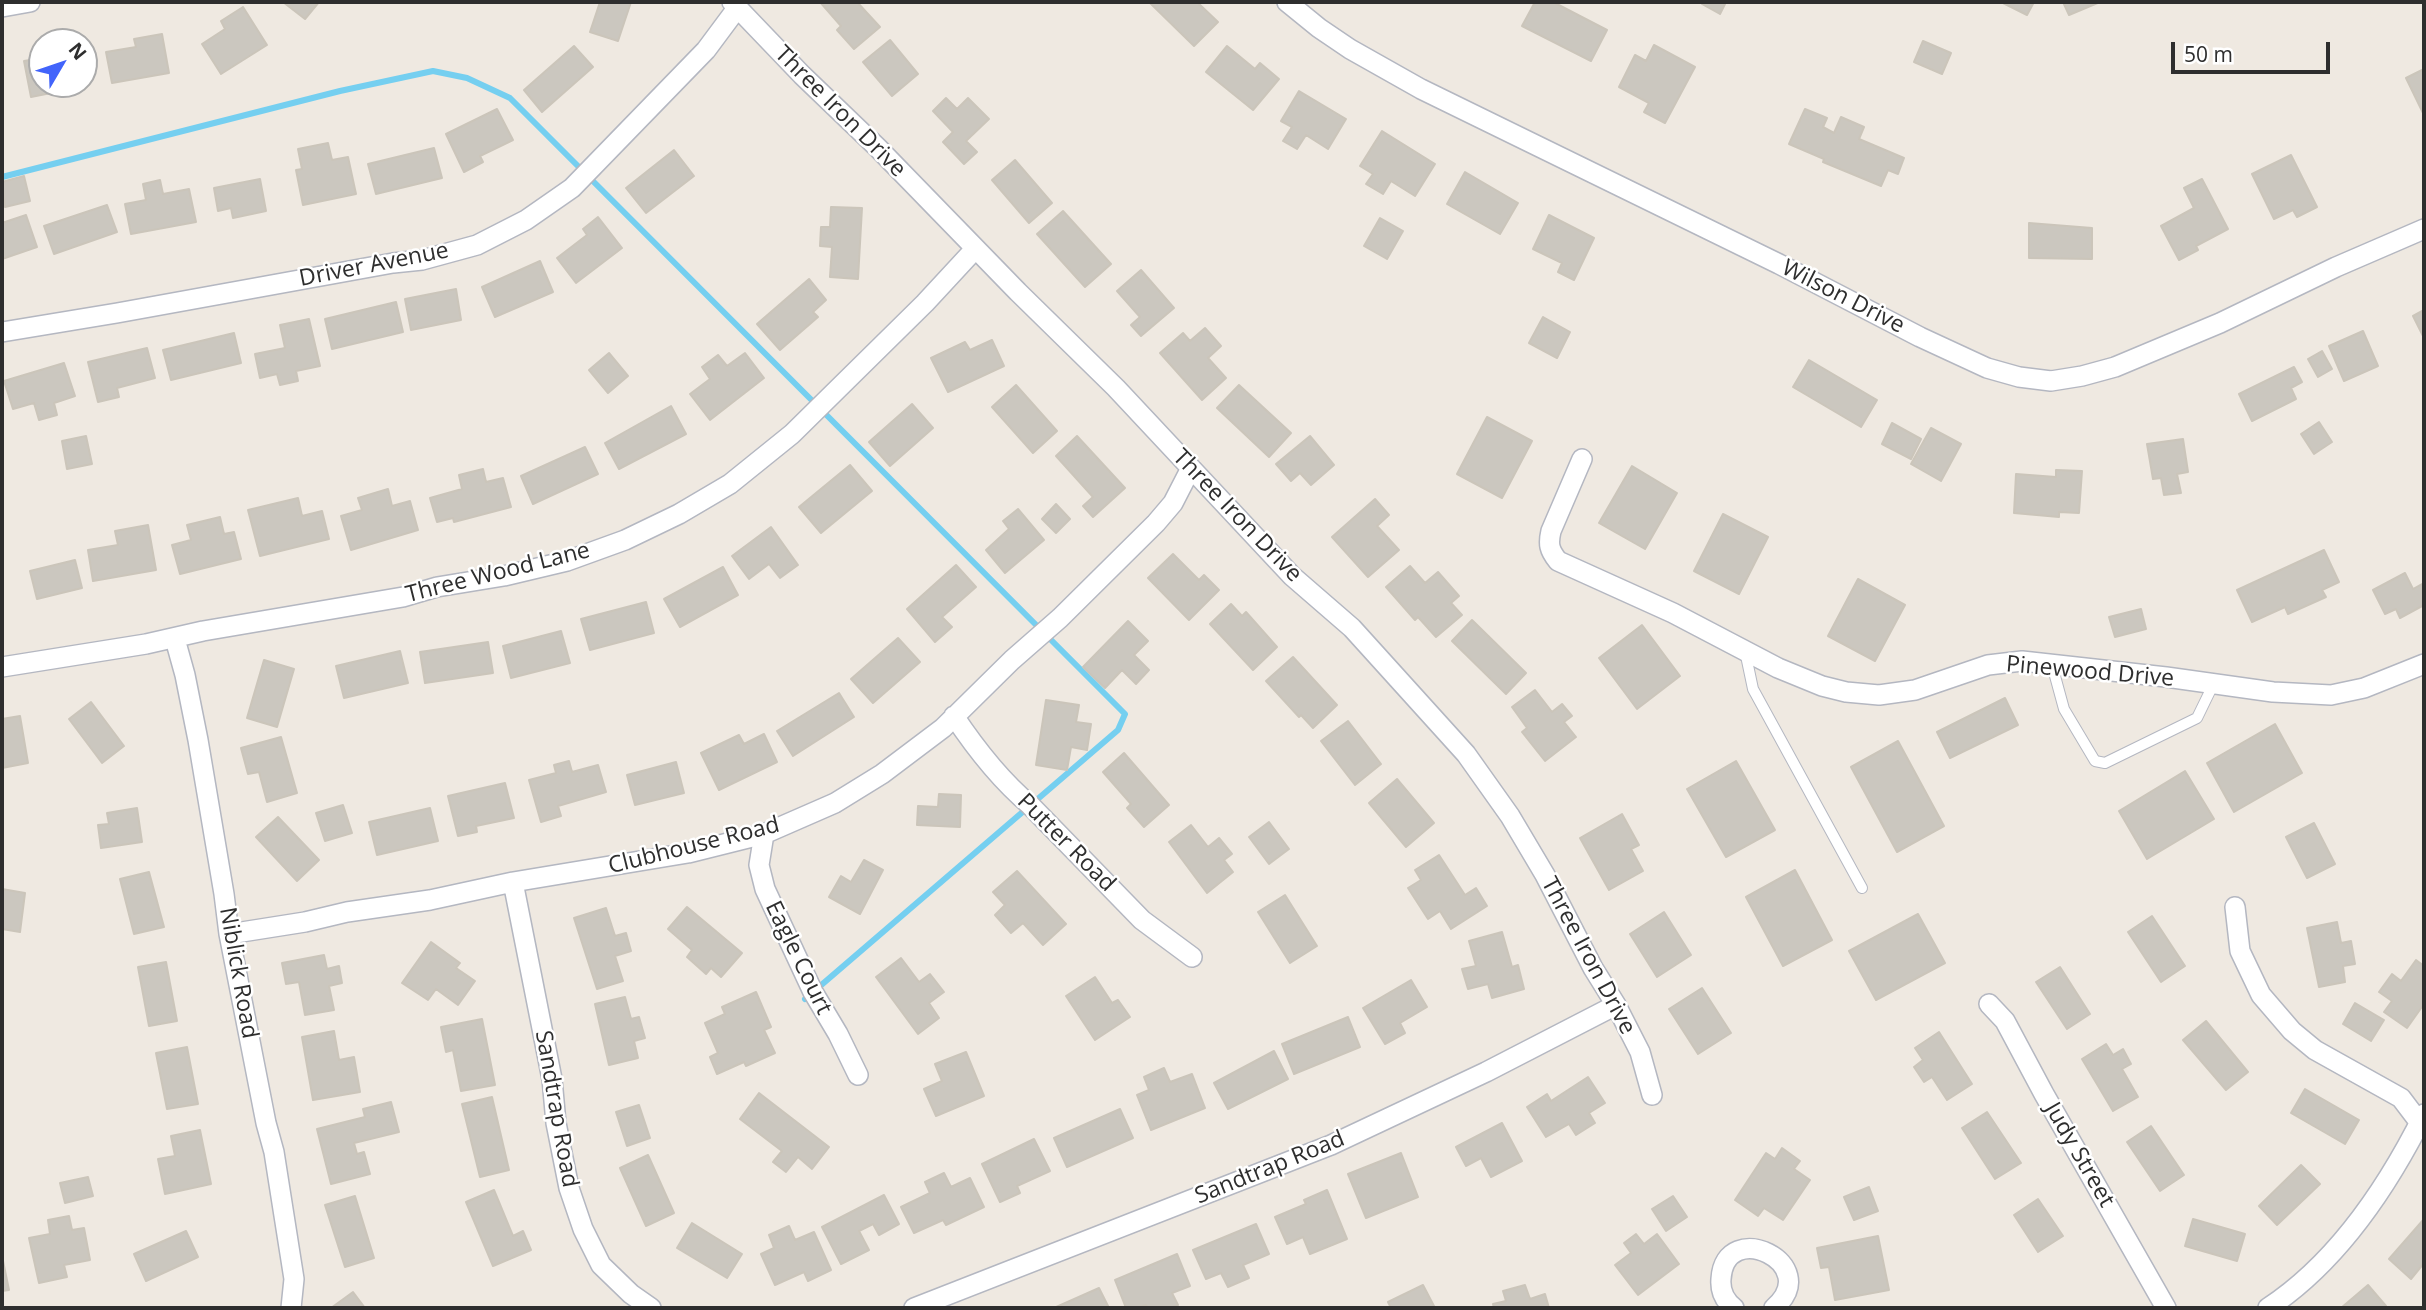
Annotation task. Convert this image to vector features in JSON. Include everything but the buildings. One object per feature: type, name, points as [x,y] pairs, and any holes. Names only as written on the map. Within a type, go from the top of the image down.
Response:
[{"type":"street","points":[[2,6],[30,2]]},
{"type":"street","name":"Wilson Drive","points":[[1287,2],[1350,49],[1421,89],[1779,264],[1920,337],[1987,368],[2019,377],[2051,381],[2115,367],[2220,323],[2336,267],[2424,229]]},
{"type":"street","name":"Three Iron Drive","points":[[735,4],[802,75],[1107,379],[1293,576],[1352,628],[1466,754],[1510,816],[1545,875],[1640,1052],[1653,1095]]},
{"type":"street","name":"Driver Avenue","points":[[2,332],[422,260],[477,244],[526,220],[572,188],[706,50],[735,4]]},
{"type":"street","name":"Three Wood Lane","points":[[2,667],[175,639],[203,631],[403,597],[437,587],[504,576],[567,561],[625,540],[679,514],[730,484],[792,434],[925,303],[975,249]]},
{"type":"street","name":"Pinewood Drive","points":[[1582,459],[1551,531],[1550,552],[1558,561],[1674,613],[1778,668],[1822,686],[1846,692],[1879,695],[1914,690],[2004,662],[2214,683],[2273,692],[2331,695],[2364,688],[2424,664]]},
{"type":"street","name":"Clubhouse Road","points":[[229,934],[688,853],[764,834],[835,803],[924,743],[1060,618],[1156,523],[1173,503],[1191,468]]},
{"type":"street","name":"Niblick Road","points":[[175,639],[198,740],[225,894],[229,934],[274,1152],[294,1279],[291,1308]]},
{"type":"street","name":"Putter Road","points":[[954,716],[977,750],[1014,792],[1142,920],[1192,957]]},
{"type":"street","name":"Eagle Court","points":[[764,834],[759,865],[765,889],[813,992],[838,1034],[858,1076]]},
{"type":"street","name":"Sandtrap Road","points":[[513,883],[552,1079],[556,1123],[569,1188],[591,1247],[601,1265],[631,1294],[651,1308]]},
{"type":"street","points":[[2235,907],[2240,951],[2261,995],[2284,1022],[2315,1050],[2401,1098],[2422,1119],[2385,1183],[2349,1234],[2307,1279],[2268,1308]]},
{"type":"street","name":"Judy Street","points":[[1989,1004],[2005,1021],[2166,1308]]},
{"type":"street","name":"Sandtrap Road","points":[[914,1308],[1331,1145],[1486,1072],[1616,1005]]},
{"type":"street","points":[[1729,1307],[1720,1284],[1725,1264],[1742,1250],[1753,1248],[1773,1255],[1786,1272],[1785,1294],[1774,1308]]},
{"type":"lane","points":[[1745,650],[1753,689],[1862,888]]},
{"type":"lane","points":[[2052,665],[2064,709],[2095,761],[2105,762],[2197,718],[2214,683]]},
{"type":"waterway","points":[[2,177],[340,91],[433,71],[467,78],[510,98],[1125,714],[1118,730],[805,999]]}]
